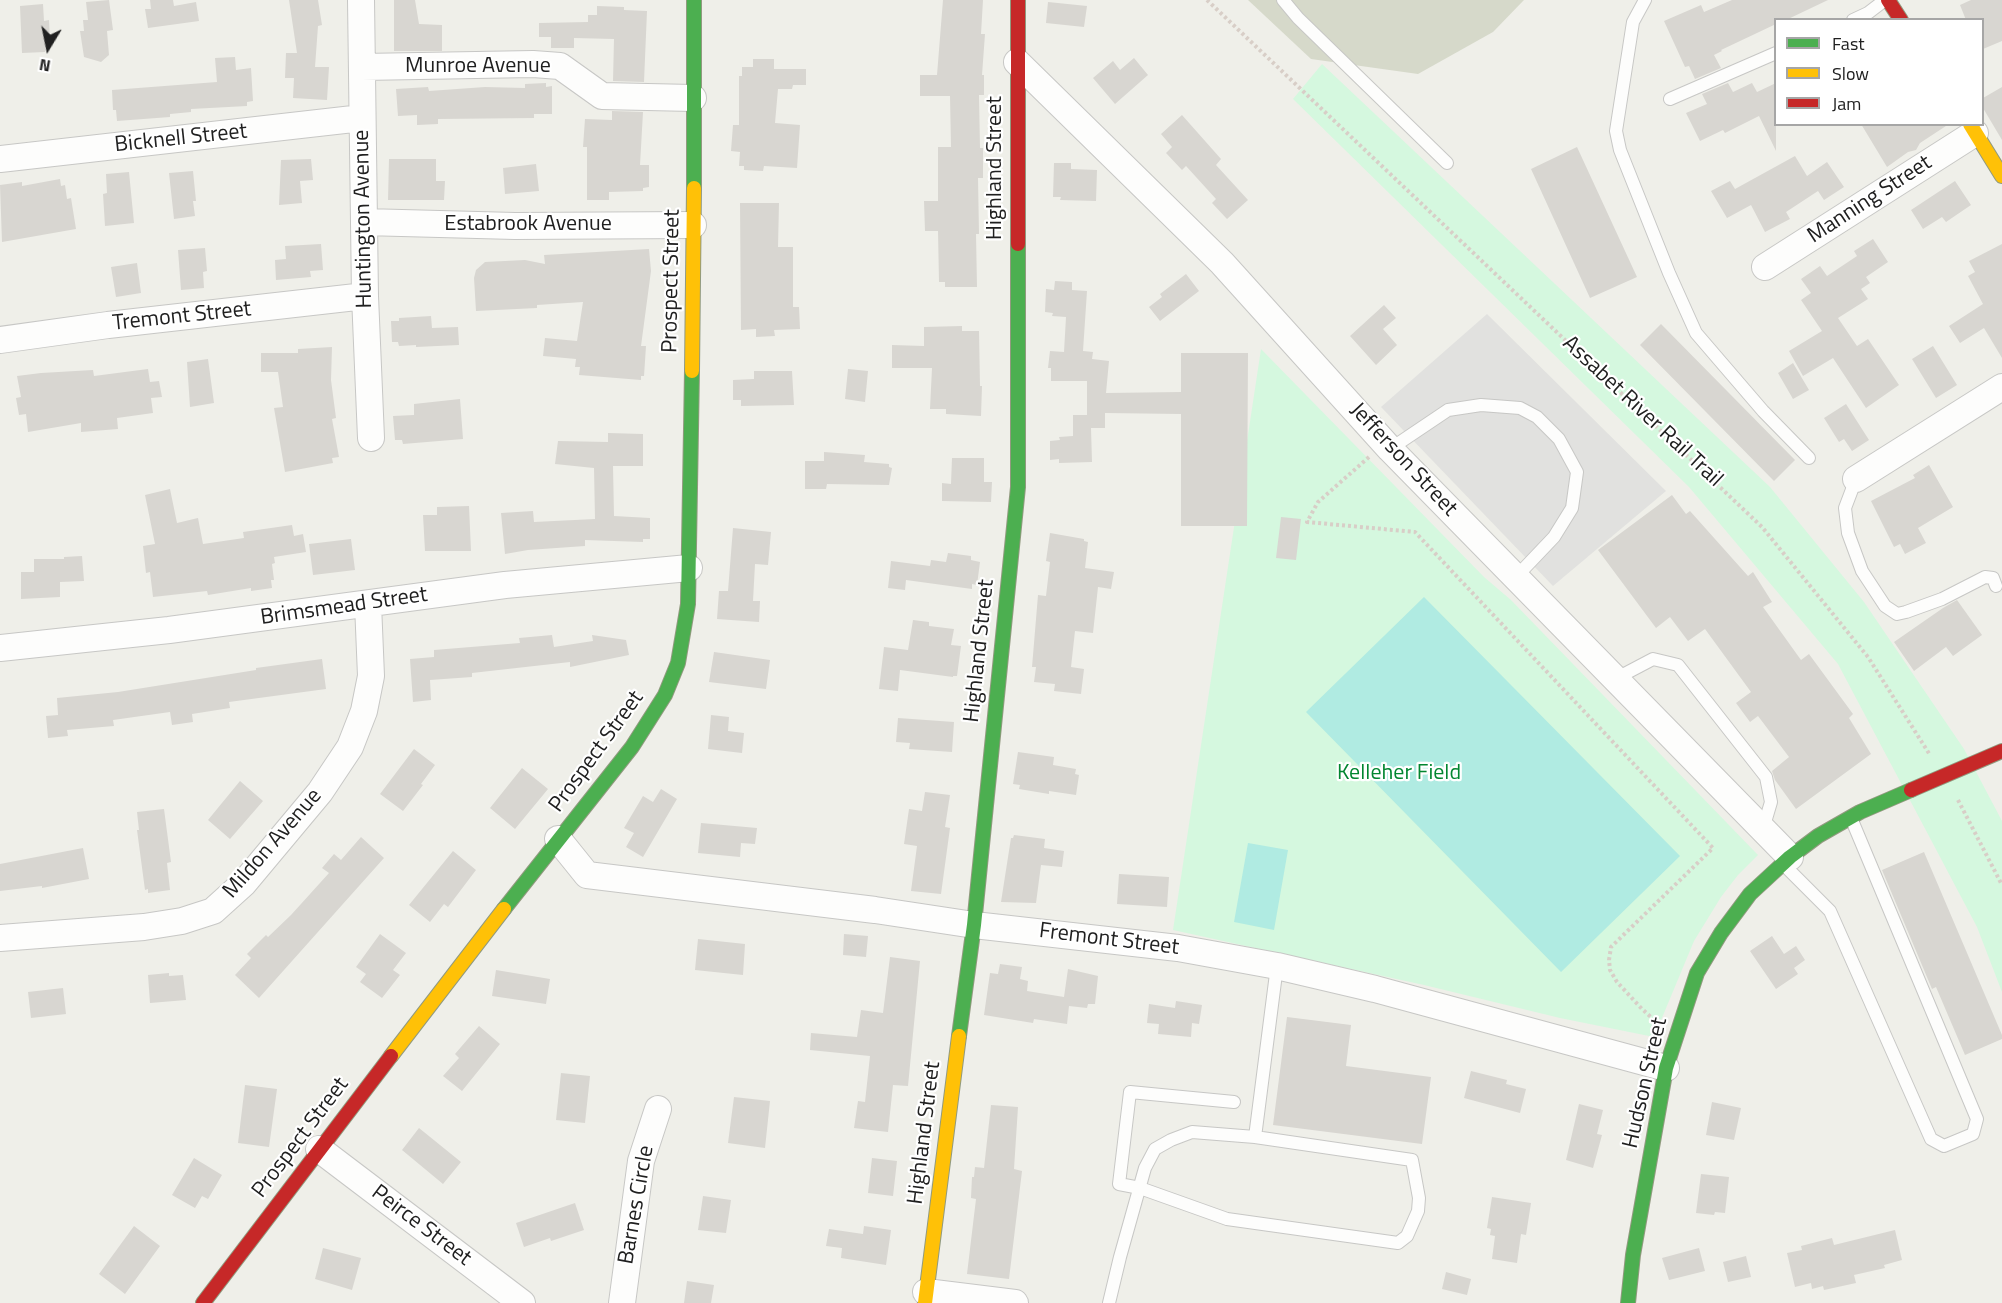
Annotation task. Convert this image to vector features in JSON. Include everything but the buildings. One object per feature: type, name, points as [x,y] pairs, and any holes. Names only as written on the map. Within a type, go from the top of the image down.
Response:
[{"type":"street","name":"Huntington Avenue","points":[[361,0],[364,296],[371,438]]},
{"type":"street","name":"Prospect Street","points":[[203,1303],[558,839],[632,747],[665,695],[678,663],[689,568],[694,0]]},
{"type":"street","name":"Highland Street","points":[[926,1298],[974,925],[1018,487],[1018,0]]},
{"type":"street","points":[[1887,0],[1900,18]]},
{"type":"street","name":"Jefferson Street","points":[[1017,62],[1222,263],[1388,446],[1763,829],[1786,861]]},
{"type":"street","name":"Munroe Avenue","points":[[362,67],[551,65],[561,66],[602,96],[693,98]]},
{"type":"street","name":"Bicknell Street","points":[[0,159],[363,118]]},
{"type":"street","points":[[1973,129],[2002,176]]},
{"type":"street","name":"Manning Street","points":[[1765,267],[1973,129]]},
{"type":"street","name":"Estabrook Avenue","points":[[364,222],[515,226],[693,225]]},
{"type":"street","name":"Tremont Street","points":[[0,340],[108,325],[364,296]]},
{"type":"street","points":[[1857,479],[2002,387]]},
{"type":"street","name":"Brimsmead Street","points":[[0,648],[169,630],[505,585],[689,568]]},
{"type":"street","name":"Mildon Avenue","points":[[0,938],[144,927],[182,921],[213,911],[244,883],[320,792],[350,747],[364,711],[371,675],[368,604]]},
{"type":"street","name":"Hudson Street","points":[[1628,1303],[1633,1255],[1666,1068],[1697,973],[1721,933],[1750,894],[1818,836],[1850,817],[2002,751]]},
{"type":"street","name":"Fremont Street","points":[[558,839],[587,875],[875,910],[974,925],[1178,948],[1277,966],[1375,989],[1666,1068]]},
{"type":"street","name":"Barnes Circle","points":[[622,1303],[641,1161],[658,1109]]},
{"type":"street","name":"Peirce Street","points":[[319,1149],[522,1303]]},
{"type":"street","points":[[926,1298],[1015,1303]]},
{"type":"lane","points":[[1283,0],[1298,18],[1446,163]]},
{"type":"lane","points":[[1646,0],[1633,22],[1616,131],[1620,150],[1669,273],[1696,333],[1763,411],[1809,458]]},
{"type":"lane","points":[[1857,18],[1887,0]]},
{"type":"lane","points":[[1670,99],[1774,54]]},
{"type":"lane","points":[[1388,446],[1448,410],[1481,405],[1520,408],[1537,417],[1559,439],[1577,472],[1572,508],[1554,537],[1515,578]]},
{"type":"lane","points":[[1857,479],[1845,508],[1848,533],[1862,571],[1885,606],[1897,614],[1906,612],[1942,599],[1985,577],[1993,578],[1996,586]]},
{"type":"lane","points":[[1614,679],[1653,659],[1678,664],[1766,777],[1772,802],[1763,829]]},
{"type":"lane","points":[[1786,861],[1830,911],[1931,1138],[1944,1146],[1973,1134],[1977,1119],[1850,817]]},
{"type":"lane","points":[[1255,1137],[1277,966]]},
{"type":"lane","points":[[1109,1303],[1140,1188],[1145,1168],[1155,1149],[1192,1132],[1255,1137],[1412,1160],[1419,1198],[1418,1211],[1407,1236],[1398,1243],[1227,1219],[1140,1188],[1119,1184],[1130,1092],[1234,1102]]},
{"type":"path","name":"Assabet River Rail Trail","points":[[1207,0],[1762,527],[1868,657],[1964,810],[2002,885]]},
{"type":"path","points":[[1388,446],[1318,502],[1307,522],[1415,532],[1713,848],[1611,947],[1610,970],[1617,982],[1642,1010],[1656,1021]]},
{"type":"shaded area","points":[[1248,0],[1524,0],[1493,32],[1418,74],[1311,59]]},
{"type":"shaded area","points":[[1487,314],[1666,491],[1553,586],[1381,407]]},
{"type":"green space","points":[[1322,64],[1770,487],[1864,602],[1964,749],[2002,821],[2002,992],[1977,927],[1838,664],[1689,487],[1293,99]]},
{"type":"green space","name":"Kelleher Field","points":[[1261,349],[1484,577],[1511,600],[1758,855],[1721,897],[1694,941],[1654,1037],[1560,1018],[1424,985],[1173,930]]},
{"type":"green space","points":[[1424,597],[1680,856],[1561,972],[1306,712]]},
{"type":"green space","points":[[1248,843],[1288,850],[1274,930],[1234,922]]},
{"type":"traffic: fast","points":[[694,0],[694,188]]},
{"type":"traffic: fast","points":[[959,1036],[974,925],[1018,487],[1018,244]]},
{"type":"traffic: fast","points":[[504,909],[632,747],[665,695],[678,663],[688,604],[692,371]]},
{"type":"traffic: fast","points":[[1628,1303],[1633,1255],[1666,1068],[1697,973],[1721,933],[1750,894],[1790,857],[1818,836],[1860,812],[1911,790]]},
{"type":"traffic: slow","points":[[1971,126],[2002,176]]},
{"type":"traffic: slow","points":[[692,371],[694,188]]},
{"type":"traffic: slow","points":[[391,1056],[504,909]]},
{"type":"traffic: slow","points":[[925,1303],[959,1036]]},
{"type":"traffic: jam","points":[[1018,0],[1018,244]]},
{"type":"traffic: jam","points":[[1888,0],[1900,18]]},
{"type":"traffic: jam","points":[[1911,790],[2002,751]]},
{"type":"traffic: jam","points":[[203,1303],[391,1056]]}]
